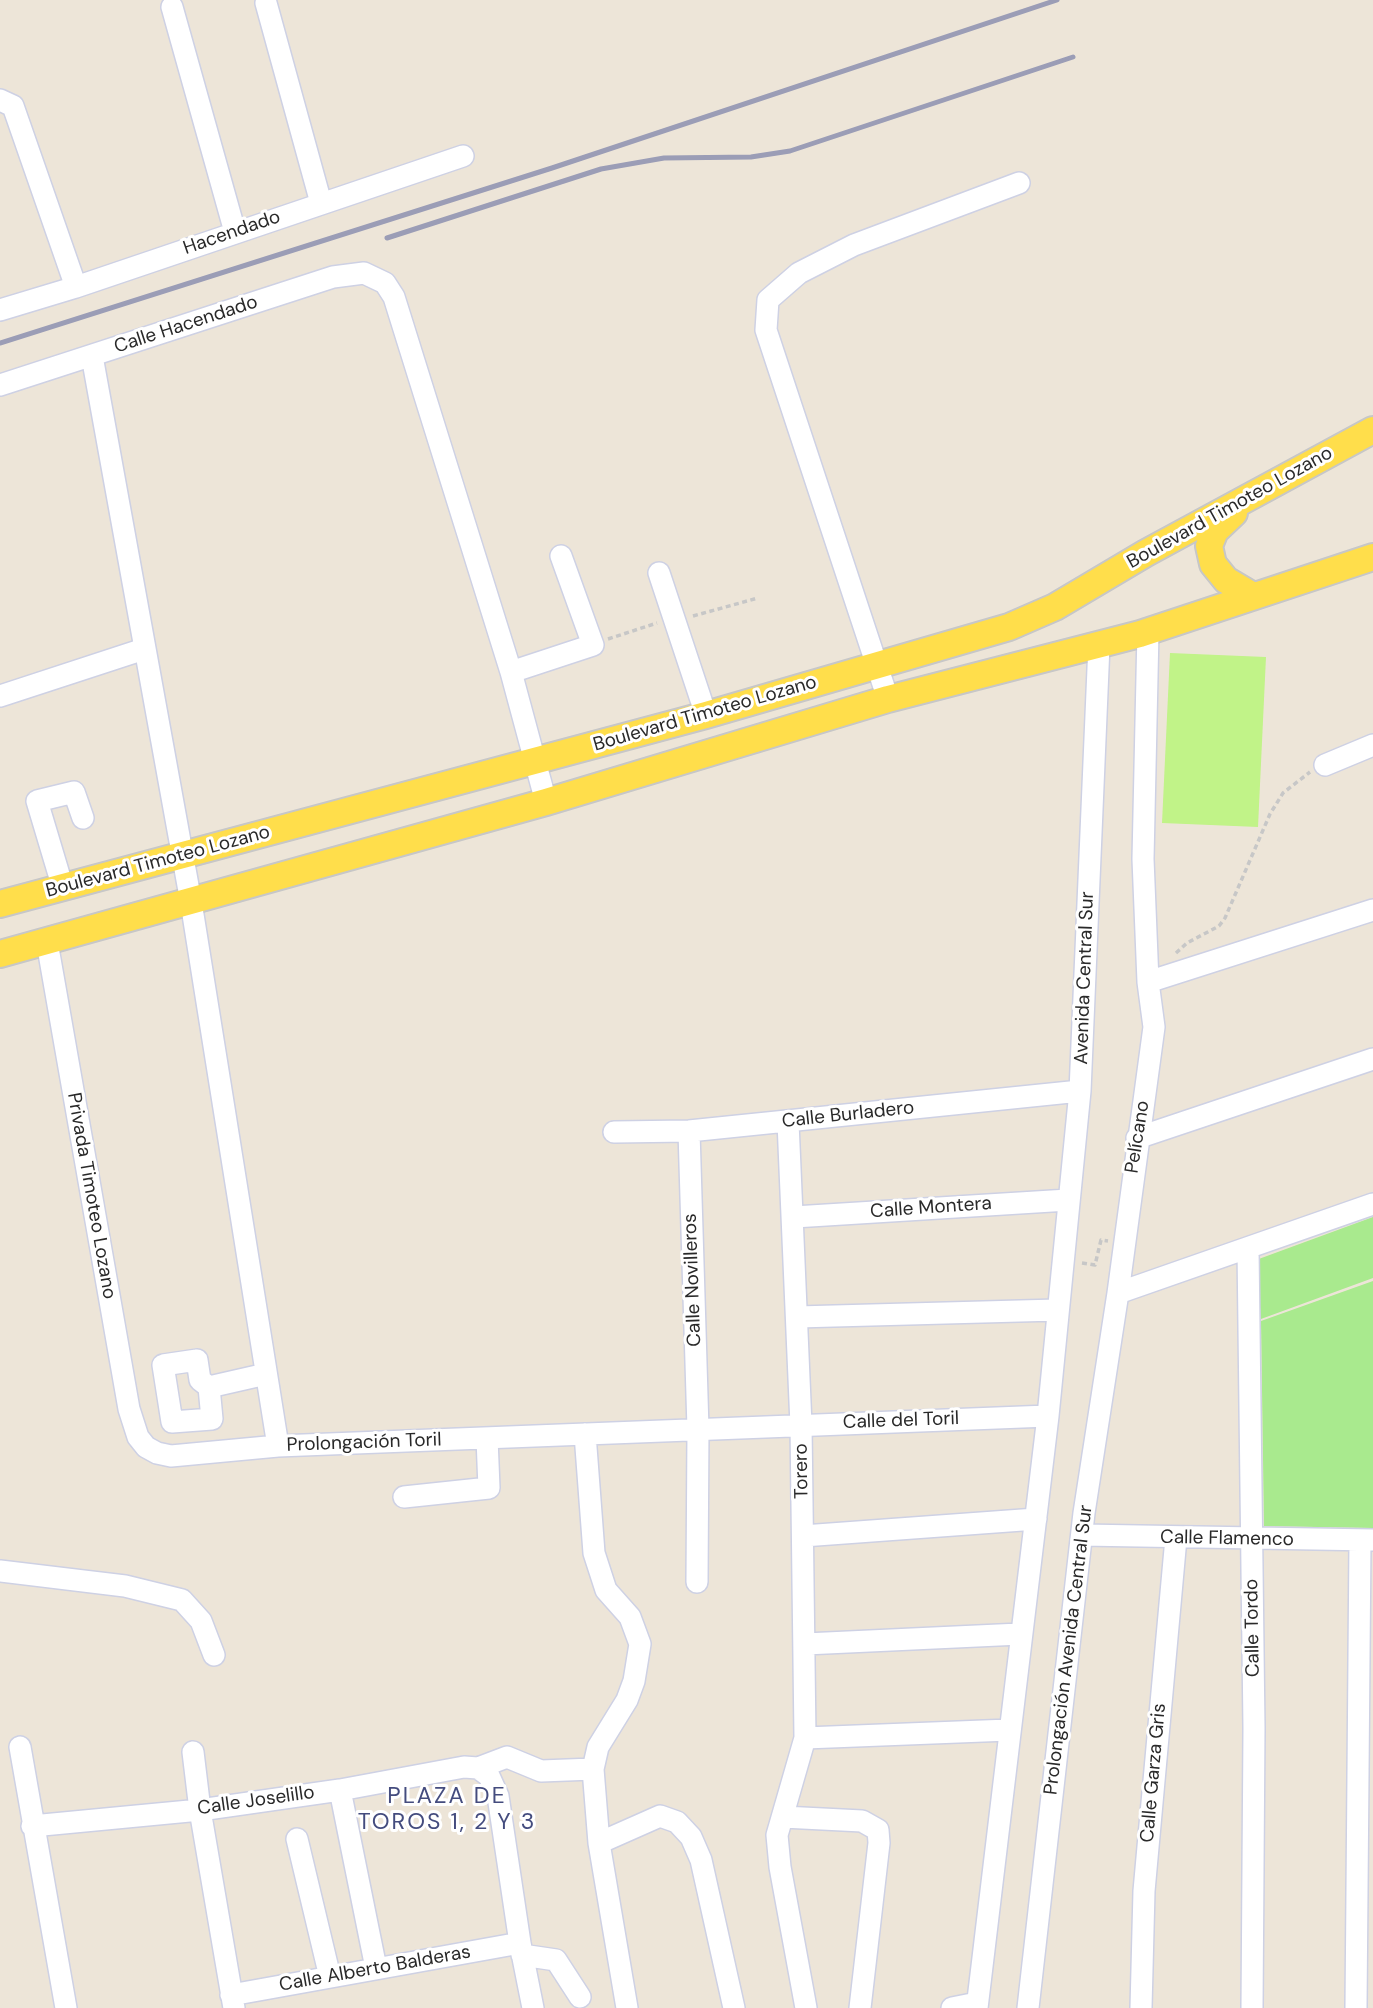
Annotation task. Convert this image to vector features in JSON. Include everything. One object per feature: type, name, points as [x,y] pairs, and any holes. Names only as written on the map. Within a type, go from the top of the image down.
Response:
[{"type":"main road","name":"Boulevard Timoteo Lozano","points":[[0,904],[706,715],[1009,627],[1055,607],[1146,553],[1373,430]]},
{"type":"main road","points":[[1253,596],[1226,580],[1213,564],[1209,547],[1215,531],[1224,521],[1260,492]]},
{"type":"main road","name":"Boulevard Timoteo Lozano","points":[[0,954],[546,802],[888,699],[1126,638],[1373,557]]},
{"type":"main road","points":[[436,788],[448,829]]},
{"type":"street","points":[[266,3],[321,203]]},
{"type":"street","points":[[172,8],[234,232]]},
{"type":"street","points":[[0,100],[13,106],[76,288]]},
{"type":"street","name":"Hacendado","points":[[0,310],[76,288],[463,156]]},
{"type":"street","points":[[888,699],[766,330],[768,300],[799,273],[854,245],[1019,183]]},
{"type":"street","name":"Calle Hacendado","points":[[0,385],[332,277],[351,272],[373,274],[394,297],[511,672]]},
{"type":"street","points":[[92,356],[191,902],[278,1446]]},
{"type":"street","points":[[546,802],[511,672],[593,645],[561,556]]},
{"type":"street","points":[[659,573],[706,715]]},
{"type":"street","name":"Pelícano","points":[[1118,1293],[1136,1138],[1154,1027],[1148,982],[1143,859],[1126,638]]},
{"type":"street","name":"Avenida Central Sur","points":[[1057,1310],[1126,638]]},
{"type":"street","points":[[0,696],[144,649]]},
{"type":"street","points":[[1325,765],[1373,745]]},
{"type":"street","points":[[63,888],[37,801],[74,792],[83,818]]},
{"type":"street","points":[[1148,982],[1373,910]]},
{"type":"street","name":"Privada Timoteo Lozano","points":[[47,942],[128,1409],[132,1425],[146,1447]]},
{"type":"street","points":[[1136,1138],[1373,1059]]},
{"type":"street","name":"Calle Burladero","points":[[614,1132],[690,1131],[1080,1091]]},
{"type":"street","name":"Torero","points":[[788,1122],[801,1425],[805,1738],[777,1835],[780,1867],[806,2008]]},
{"type":"street","name":"Calle Novilleros","points":[[690,1131],[698,1429],[697,1582]]},
{"type":"street","name":"Calle Montera","points":[[794,1217],[1068,1200]]},
{"type":"street","points":[[1118,1293],[1373,1205]]},
{"type":"street","name":"Calle Tordo","points":[[1248,1248],[1252,1540],[1252,2008]]},
{"type":"street","name":"Prolongación Avenida Central Sur","points":[[1028,2008],[1082,1535],[1118,1293]]},
{"type":"street","points":[[797,1317],[1057,1310],[1048,1416],[977,2006],[952,2008]]},
{"type":"street","points":[[209,1387],[266,1374]]},
{"type":"street","name":"Calle del Toril","points":[[585,1434],[1048,1416]]},
{"type":"street","points":[[585,1434],[594,1553],[600,1577],[606,1590],[630,1617],[639,1644],[627,1700],[598,1747],[593,1769],[598,1843],[627,2008]]},
{"type":"street","name":"Prolongación Toril","points":[[146,1447],[172,1456],[278,1446],[585,1434]]},
{"type":"street","points":[[404,1497],[489,1488],[487,1438]]},
{"type":"street","points":[[803,1535],[1036,1519]]},
{"type":"street","name":"Calle Flamenco","points":[[1082,1535],[1367,1540]]},
{"type":"street","name":"Calle Garza Gris","points":[[1140,2008],[1144,1891],[1176,1538]]},
{"type":"street","points":[[1356,2008],[1367,1540]]},
{"type":"street","points":[[0,1571],[125,1586],[181,1600],[201,1621],[214,1655]]},
{"type":"street","points":[[805,1644],[1020,1634]]},
{"type":"street","points":[[805,1738],[1009,1730]]},
{"type":"street","points":[[20,1747],[66,2008]]},
{"type":"street","points":[[193,1752],[232,2002]]},
{"type":"street","name":"Calle Joselillo","points":[[32,1826],[200,1810],[340,1790],[464,1767],[478,1768],[507,1757],[541,1771],[593,1769]]},
{"type":"street","points":[[478,1768],[489,1776],[498,1796],[521,1949],[533,2008]]},
{"type":"street","points":[[340,1790],[376,1968]]},
{"type":"street","points":[[598,1843],[660,1816],[677,1822],[691,1837],[701,1860],[734,2008]]},
{"type":"street","points":[[783,1817],[862,1821],[878,1830],[879,1843],[860,2008]]},
{"type":"street","points":[[298,1839],[330,1977]]},
{"type":"street","name":"Calle Alberto Balderas","points":[[232,2002],[376,1968],[521,1949],[556,1960],[580,1997]]},
{"type":"path","points":[[593,645],[639,628],[758,598]]},
{"type":"path","points":[[1148,982],[1186,943],[1219,926],[1246,873],[1270,814],[1283,793],[1300,777],[1325,765]]},
{"type":"path","points":[[1077,1262],[1095,1265],[1101,1240],[1124,1241]]},
{"type":"green space","points":[[1170,653],[1266,657],[1258,827],[1162,823]]},
{"type":"green space","points":[[1373,1217],[1373,1278],[1261,1319],[1256,1260]]},
{"type":"green space","points":[[1373,1281],[1373,1528],[1264,1526],[1261,1321]]},
{"type":"railway","points":[[0,343],[552,168],[1057,0]]},
{"type":"railway","points":[[387,238],[601,169],[664,158],[751,157],[790,151],[1073,57]]},
{"type":"district","name":"PLAZA DE TOROS 1, 2 Y 3","points":[[447,1810]]}]
